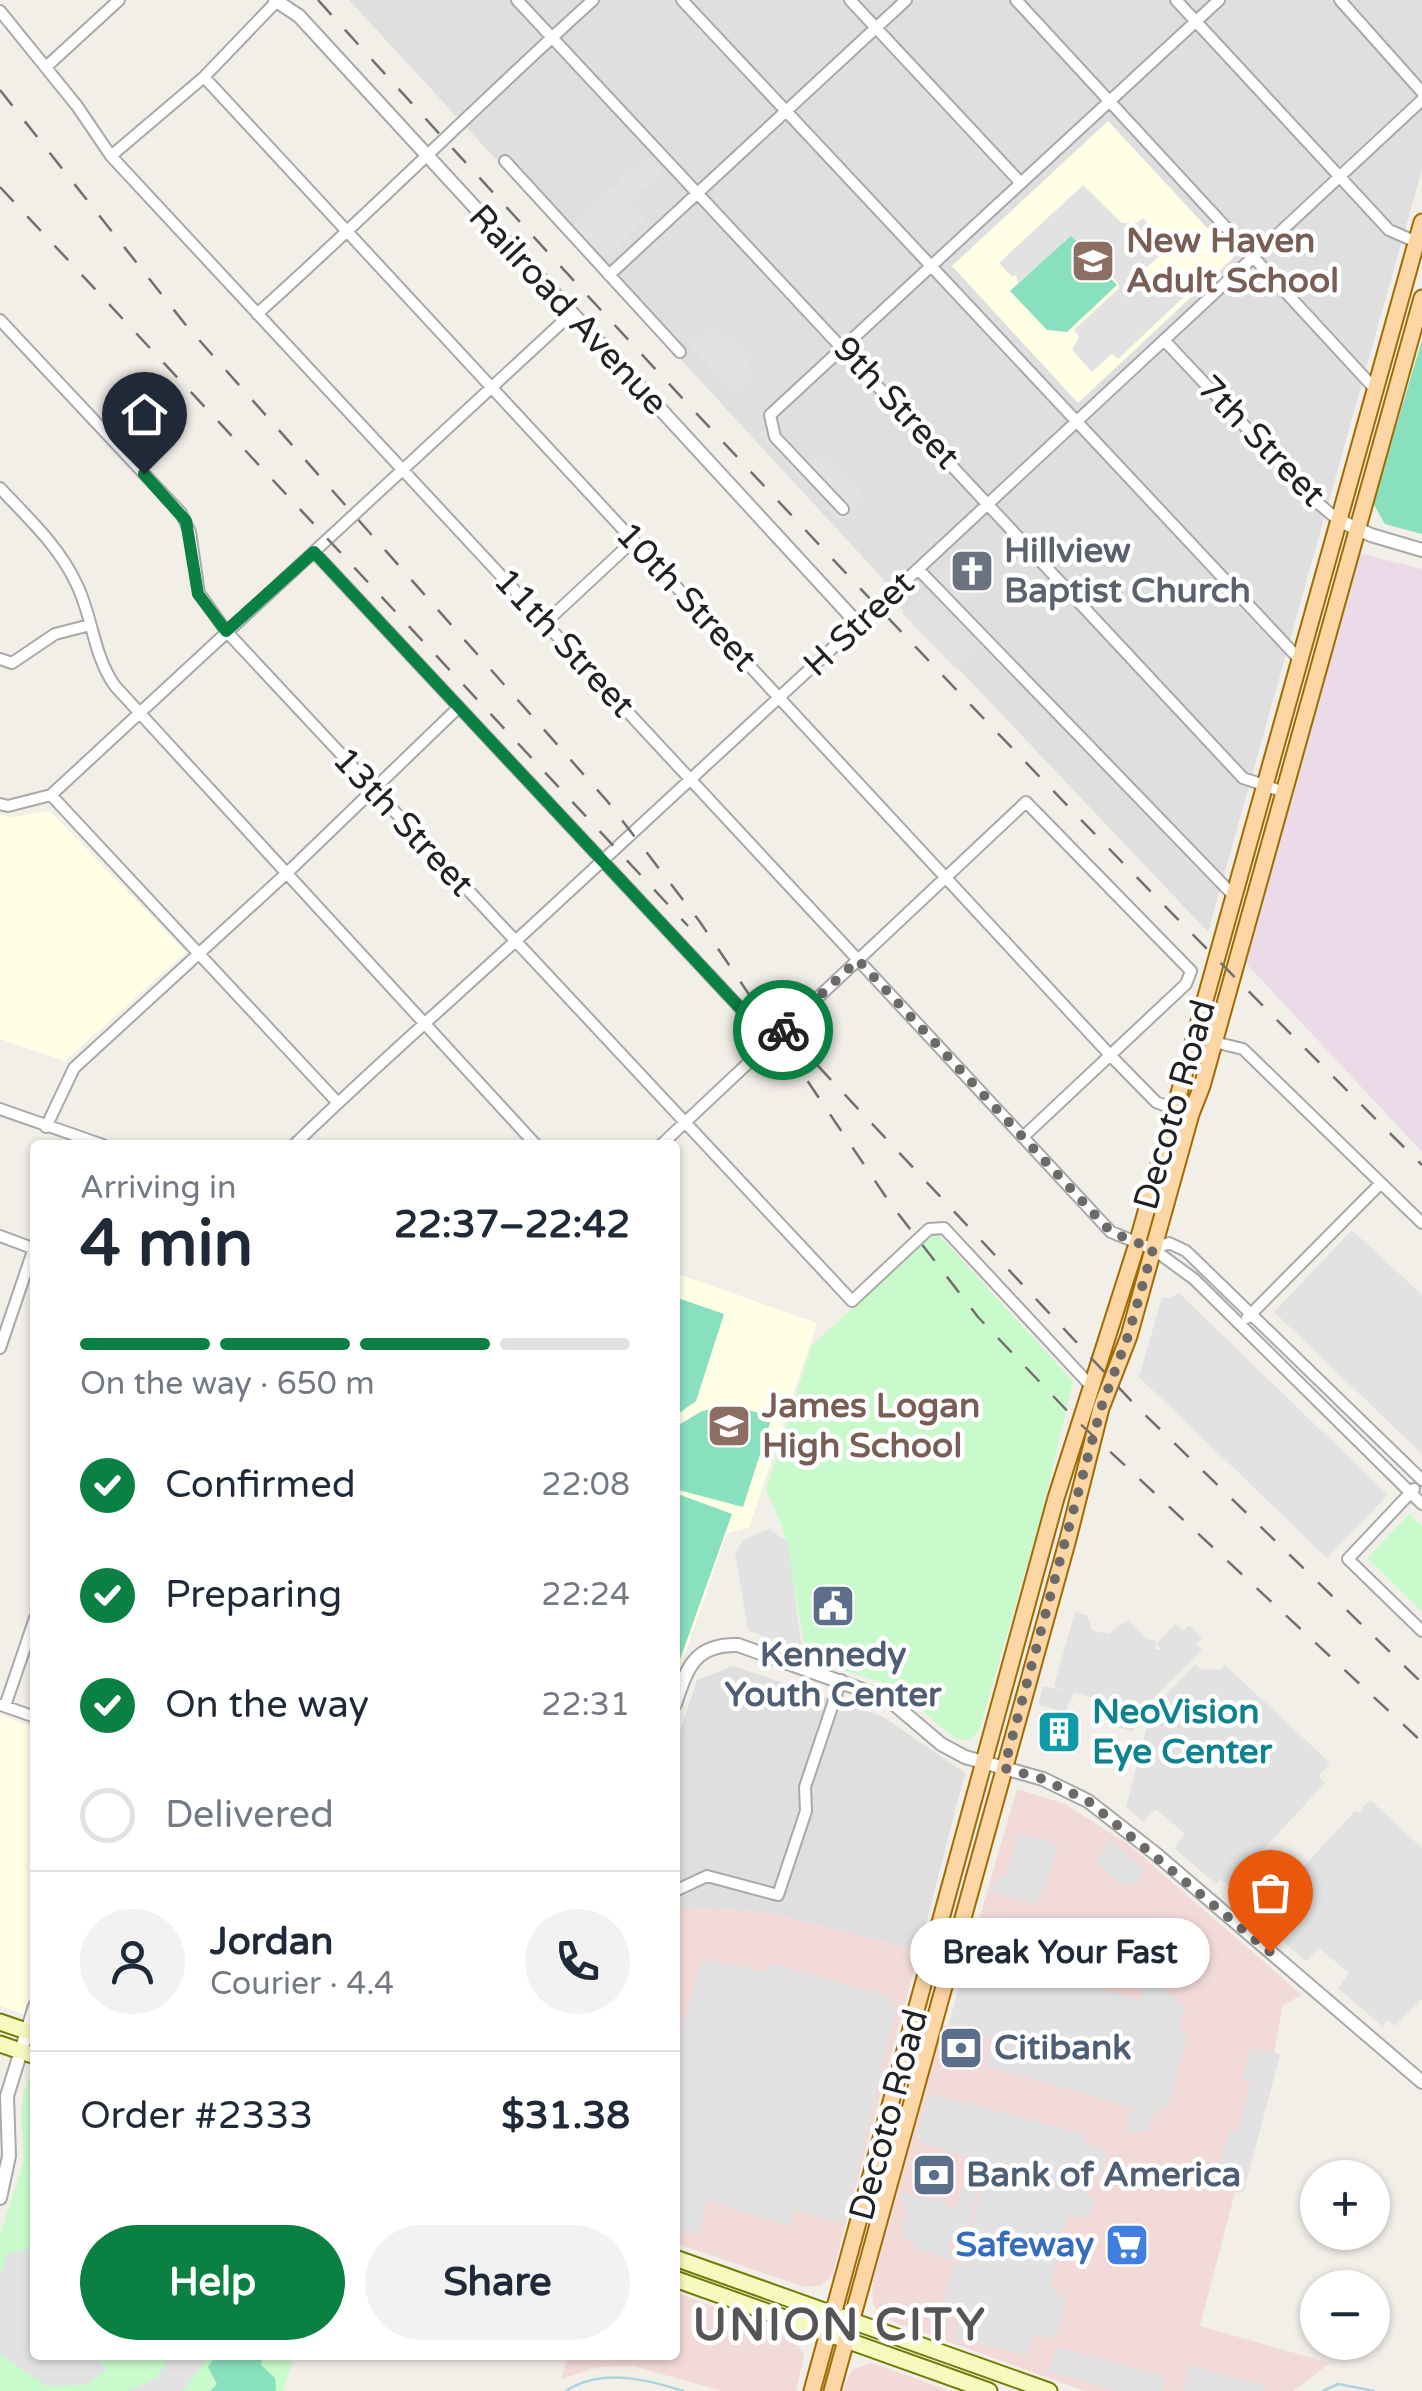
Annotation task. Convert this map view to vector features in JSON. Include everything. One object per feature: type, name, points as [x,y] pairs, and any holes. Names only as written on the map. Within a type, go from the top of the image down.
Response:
[{"type":"main road","name":"Decoto Road","points":[[832,2391],[1101,1408],[1128,1336],[1174,1109],[1422,222]]},
{"type":"main road","name":"Decoto Road","points":[[812,2391],[1056,1498],[1091,1386],[1145,1247],[1214,1042],[1422,298]]},
{"type":"main road","points":[[920,2072],[910,2057],[929,1988],[930,1964]]},
{"type":"main road","points":[[0,2022],[30,2033]]},
{"type":"main road","points":[[0,2044],[27,2053]]},
{"type":"main road","points":[[898,2147],[891,2132],[906,2080],[902,2068]]},
{"type":"main road","points":[[680,2260],[1049,2391]]},
{"type":"main road","points":[[680,2282],[989,2391]]},
{"type":"street","points":[[46,66],[119,0]]},
{"type":"street","name":"9th Street","points":[[517,0],[1243,778],[1284,792]]},
{"type":"street","points":[[257,314],[593,0]]},
{"type":"street","points":[[682,0],[1300,660]]},
{"type":"street","points":[[850,0],[1020,182]]},
{"type":"street","points":[[609,275],[906,0]]},
{"type":"street","points":[[1016,0],[1375,389]]},
{"type":"street","points":[[1176,0],[1389,230],[1419,243]]},
{"type":"street","points":[[843,509],[775,437],[770,415],[1219,0]]},
{"type":"street","points":[[1340,0],[1422,92]]},
{"type":"street","points":[[111,156],[204,77],[276,1]]},
{"type":"street","name":"Railroad Avenue","points":[[276,1],[299,16],[858,624]]},
{"type":"street","name":"11th Street","points":[[0,11],[77,106],[111,156],[1111,1232],[1145,1247],[1194,1279],[1422,1504]]},
{"type":"street","name":"10th Street","points":[[204,77],[1110,1055],[1152,1099],[1174,1109]]},
{"type":"street","name":"H Street","points":[[299,1140],[689,778],[781,698],[875,605],[918,570],[1422,100]]},
{"type":"street","points":[[505,161],[680,352]]},
{"type":"street","points":[[0,804],[8,806],[51,795],[571,314]]},
{"type":"street","name":"13th Street","points":[[0,320],[181,513],[190,532],[198,594],[226,631],[852,1301],[936,1226],[944,1228],[1091,1386]]},
{"type":"street","name":"7th Street","points":[[1164,340],[1312,498],[1338,520],[1357,530],[1422,550]]},
{"type":"street","points":[[0,488],[64,558],[81,594],[107,674],[531,1140]]},
{"type":"street","points":[[546,622],[633,541]]},
{"type":"street","points":[[314,552],[771,1041]]},
{"type":"street","points":[[918,570],[1234,896]]},
{"type":"street","points":[[0,659],[18,660],[55,634],[90,625]]},
{"type":"street","points":[[46,1126],[74,1068],[288,872],[460,706]]},
{"type":"street","points":[[51,795],[338,1104]]},
{"type":"street","points":[[667,1140],[1026,802],[1191,972],[1186,984],[1023,1137]]},
{"type":"street","points":[[1214,1042],[1243,1049],[1422,1222]]},
{"type":"street","points":[[0,1109],[88,1140]]},
{"type":"street","points":[[1240,1326],[1381,1183]]},
{"type":"street","points":[[0,1236],[30,1247]]},
{"type":"street","name":"11th Street","points":[[1145,1247],[1169,1244],[1186,1251],[1422,1481]]},
{"type":"street","points":[[0,1348],[30,1260]]},
{"type":"street","points":[[1422,1481],[1348,1558],[1422,1631]]},
{"type":"street","points":[[30,1631],[2,1705],[30,1715]]},
{"type":"street","points":[[680,1692],[693,1661],[723,1644],[738,1645],[888,1699],[941,1744],[1059,1786],[1100,1809],[1422,2082]]},
{"type":"street","points":[[680,1889],[707,1876],[778,1895],[806,1811],[805,1787],[841,1680]]},
{"type":"street","points":[[0,2198],[9,2156],[7,2096],[27,2053]]},
{"type":"shaded area","points":[[349,0],[1422,0],[1422,169],[1208,932],[898,605],[885,581]]},
{"type":"shaded area","name":"New Haven Adult School","points":[[1108,121],[1234,257],[1078,403],[952,266]]},
{"type":"shaded area","points":[[646,156],[662,172],[629,201],[646,219],[605,258],[573,225]]},
{"type":"shaded area","points":[[1083,185],[1122,223],[1137,223],[1143,218],[1164,239],[1158,246],[1163,253],[1138,275],[1154,294],[1177,274],[1191,282],[1184,288],[1185,296],[1118,359],[1112,354],[1092,372],[1072,350],[1079,337],[1074,330],[1119,288],[1118,283],[1071,236],[1018,283],[1016,275],[1012,277],[999,263]]},
{"type":"shaded area","points":[[711,324],[726,340],[733,335],[754,358],[745,366],[755,377],[735,395],[688,344]]},
{"type":"shaded area","points":[[758,433],[775,433],[806,466],[823,451],[867,498],[841,522]]},
{"type":"shaded area","points":[[1355,552],[1422,569],[1422,1152],[1242,959]]},
{"type":"shaded area","points":[[957,554],[986,585],[964,605],[935,575]]},
{"type":"shaded area","points":[[924,592],[977,647],[955,668],[902,613]]},
{"type":"shaded area","points":[[50,811],[186,952],[65,1061],[0,1039],[0,815],[13,817]]},
{"type":"shaded area","points":[[1352,1230],[1422,1295],[1422,1454],[1274,1312]]},
{"type":"shaded area","name":"James Logan High School","points":[[680,1275],[817,1323],[749,1528],[727,1533],[680,1669]]},
{"type":"shaded area","points":[[1179,1293],[1388,1495],[1327,1558],[1139,1377],[1162,1297]]},
{"type":"shaded area","points":[[769,1529],[788,1542],[802,1651],[748,1630],[735,1554],[743,1540]]},
{"type":"shaded area","points":[[1075,1612],[1087,1615],[1092,1630],[1108,1634],[1128,1620],[1147,1639],[1156,1641],[1155,1649],[1162,1650],[1156,1644],[1175,1624],[1183,1631],[1189,1625],[1202,1638],[1196,1644],[1202,1650],[1149,1703],[1143,1726],[1135,1724],[1133,1732],[1106,1724],[1110,1704],[1091,1697],[1074,1693],[1065,1712],[1038,1705],[1043,1686],[1062,1690],[1054,1686]]},
{"type":"shaded area","points":[[1195,1664],[1201,1669],[1220,1670],[1225,1665],[1330,1763],[1319,1776],[1325,1783],[1229,1886],[1221,1879],[1216,1884],[1174,1848],[1185,1834],[1156,1809],[1143,1822],[1126,1807],[1151,1711]]},
{"type":"shaded area","points":[[733,1666],[882,1716],[965,1773],[919,1951],[761,1911],[680,1907],[680,1732],[697,1680]]},
{"type":"shaded area","points":[[0,1715],[30,1726],[30,2016],[0,2006]]},
{"type":"shaded area","points":[[1017,1789],[1065,1804],[1128,1844],[1302,1995],[1283,2005],[1274,2052],[1280,2055],[1243,2193],[1235,2192],[1200,2326],[1300,2354],[1300,2360],[1330,2363],[1293,2391],[1085,2391],[879,2314],[873,2303],[872,2285],[943,2025],[948,2026]]},
{"type":"shaded area","points":[[1370,1800],[1422,1848],[1422,1999],[1395,2026],[1388,2020],[1382,2026],[1338,1988],[1349,1973],[1319,1948],[1306,1961],[1258,1920],[1355,1811],[1359,1812]]},
{"type":"shaded area","points":[[1019,1833],[1059,1844],[1046,1885],[1035,1904],[989,1891],[1006,1874]]},
{"type":"shaded area","points":[[1109,1839],[1145,1870],[1135,1886],[1130,1883],[1126,1888],[1097,1863]]},
{"type":"shaded area","points":[[680,1907],[761,1911],[919,1951],[832,2275],[821,2286],[802,2286],[680,2245]]},
{"type":"shaded area","points":[[978,1936],[1068,1961],[1064,1980],[1140,2000],[1145,1982],[1160,1986],[1187,2009],[1182,2014],[1181,2032],[1188,2035],[1167,2109],[1160,2108],[1149,2122],[1149,2131],[1129,2133],[1126,2114],[1141,2110],[986,2066],[993,2039],[948,2027],[968,1959],[975,1960]]},
{"type":"shaded area","points":[[702,1959],[767,1972],[770,1963],[891,1997],[889,2005],[896,2007],[845,2224],[794,2210],[790,2226],[708,2201],[698,2235],[680,2230],[680,2038]]},
{"type":"shaded area","points":[[1251,2048],[1280,2055],[1243,2193],[1214,2183],[1229,2130],[1238,2132],[1251,2082],[1242,2079]]},
{"type":"shaded area","points":[[935,2095],[1083,2134],[1086,2143],[1108,2153],[1101,2176],[1094,2175],[1088,2195],[1095,2198],[1091,2215],[1069,2214],[1050,2285],[1067,2298],[1056,2338],[1035,2335],[1027,2349],[1028,2356],[955,2338],[959,2315],[941,2309],[954,2263],[961,2265],[974,2246],[967,2242],[983,2185],[990,2186],[997,2159],[993,2156],[994,2163],[990,2164],[921,2143],[916,2137],[926,2098]]},
{"type":"shaded area","points":[[979,2182],[967,2236],[960,2242],[951,2240],[948,2248],[956,2261],[915,2249],[913,2241],[902,2238],[902,2223],[910,2219],[899,2192],[951,2204],[955,2214],[963,2186]]},
{"type":"shaded area","points":[[30,2248],[30,2360],[96,2360],[107,2369],[85,2385],[46,2386],[0,2354],[0,2272],[8,2254]]},
{"type":"shaded area","points":[[680,2294],[793,2337],[804,2355],[796,2391],[722,2391],[633,2366],[599,2367],[561,2379],[567,2360],[680,2360]]},
{"type":"shaded area","points":[[1057,2347],[1167,2377],[1162,2391],[1116,2391],[1048,2372]]},
{"type":"shaded area","points":[[168,2360],[205,2360],[183,2391],[128,2391],[157,2378]]},
{"type":"shaded area","points":[[872,2363],[950,2391],[842,2391],[852,2370]]},
{"type":"shaded area","points":[[1190,2365],[1265,2386],[1263,2391],[1183,2391]]},
{"type":"green space","points":[[1071,235],[1117,285],[1067,332],[1047,330],[1010,291]]},
{"type":"green space","points":[[1422,340],[1422,534],[1385,524],[1373,503]]},
{"type":"green space","points":[[936,1232],[1073,1381],[1042,1514],[979,1731],[969,1740],[956,1739],[892,1686],[807,1658],[783,1528],[766,1489],[812,1345]]},
{"type":"green space","points":[[680,1299],[724,1314],[696,1401],[680,1412]]},
{"type":"green space","points":[[732,1405],[762,1414],[770,1423],[743,1507],[680,1490],[680,1424],[702,1411]]},
{"type":"green space","points":[[680,1495],[732,1514],[680,1659]]},
{"type":"green space","points":[[1409,1514],[1422,1526],[1422,1611],[1367,1558]]},
{"type":"green space","points":[[30,2077],[30,2360],[293,2360],[283,2391],[0,2391],[0,2235],[24,2160],[23,2095]]},
{"type":"green space","points":[[213,2360],[262,2360],[261,2365],[275,2378],[276,2391],[210,2391],[217,2384],[208,2367]]},
{"type":"waterway","points":[[566,2391],[609,2378],[639,2380],[683,2391]]},
{"type":"waterway","points":[[1323,2391],[1338,2384],[1374,2391]]},
{"type":"railway","points":[[318,0],[589,297],[1000,736],[1422,1165]]},
{"type":"railway","points":[[0,90],[185,324],[608,802],[700,922],[890,1203],[978,1317],[1074,1418],[1422,1742]]},
{"type":"railway","points":[[0,187],[688,926]]},
{"type":"railway","points":[[790,1036],[1137,1407],[1422,1683]]},
{"type":"way so far","points":[[783,1030],[858,960],[1111,1232],[1153,1249],[1123,1354],[1088,1453],[1073,1522],[1004,1768],[1043,1779],[1100,1809],[1270,1952]]},
{"type":"place","name":"New Haven Adult School","points":[[1093,261]]},
{"type":"place","name":"Hillview Baptist Church","points":[[972,571]]},
{"type":"place","name":"James Logan High School","points":[[729,1426]]},
{"type":"place","name":"Kennedy Youth Center","points":[[833,1606]]},
{"type":"place","name":"NeoVision Eye Center","points":[[1059,1732]]},
{"type":"place","name":"Break Your Fast","points":[[1270,1952]]},
{"type":"place","name":"Citibank","points":[[961,2048]]},
{"type":"place","name":"Bank of America","points":[[934,2175]]},
{"type":"place","name":"Safeway","points":[[1127,2245]]},
{"type":"district","name":"UNION CITY","points":[[840,2326]]},
{"type":"route","points":[[144,474],[186,521],[198,594],[226,631],[314,552],[771,1041],[783,1030]]}]
